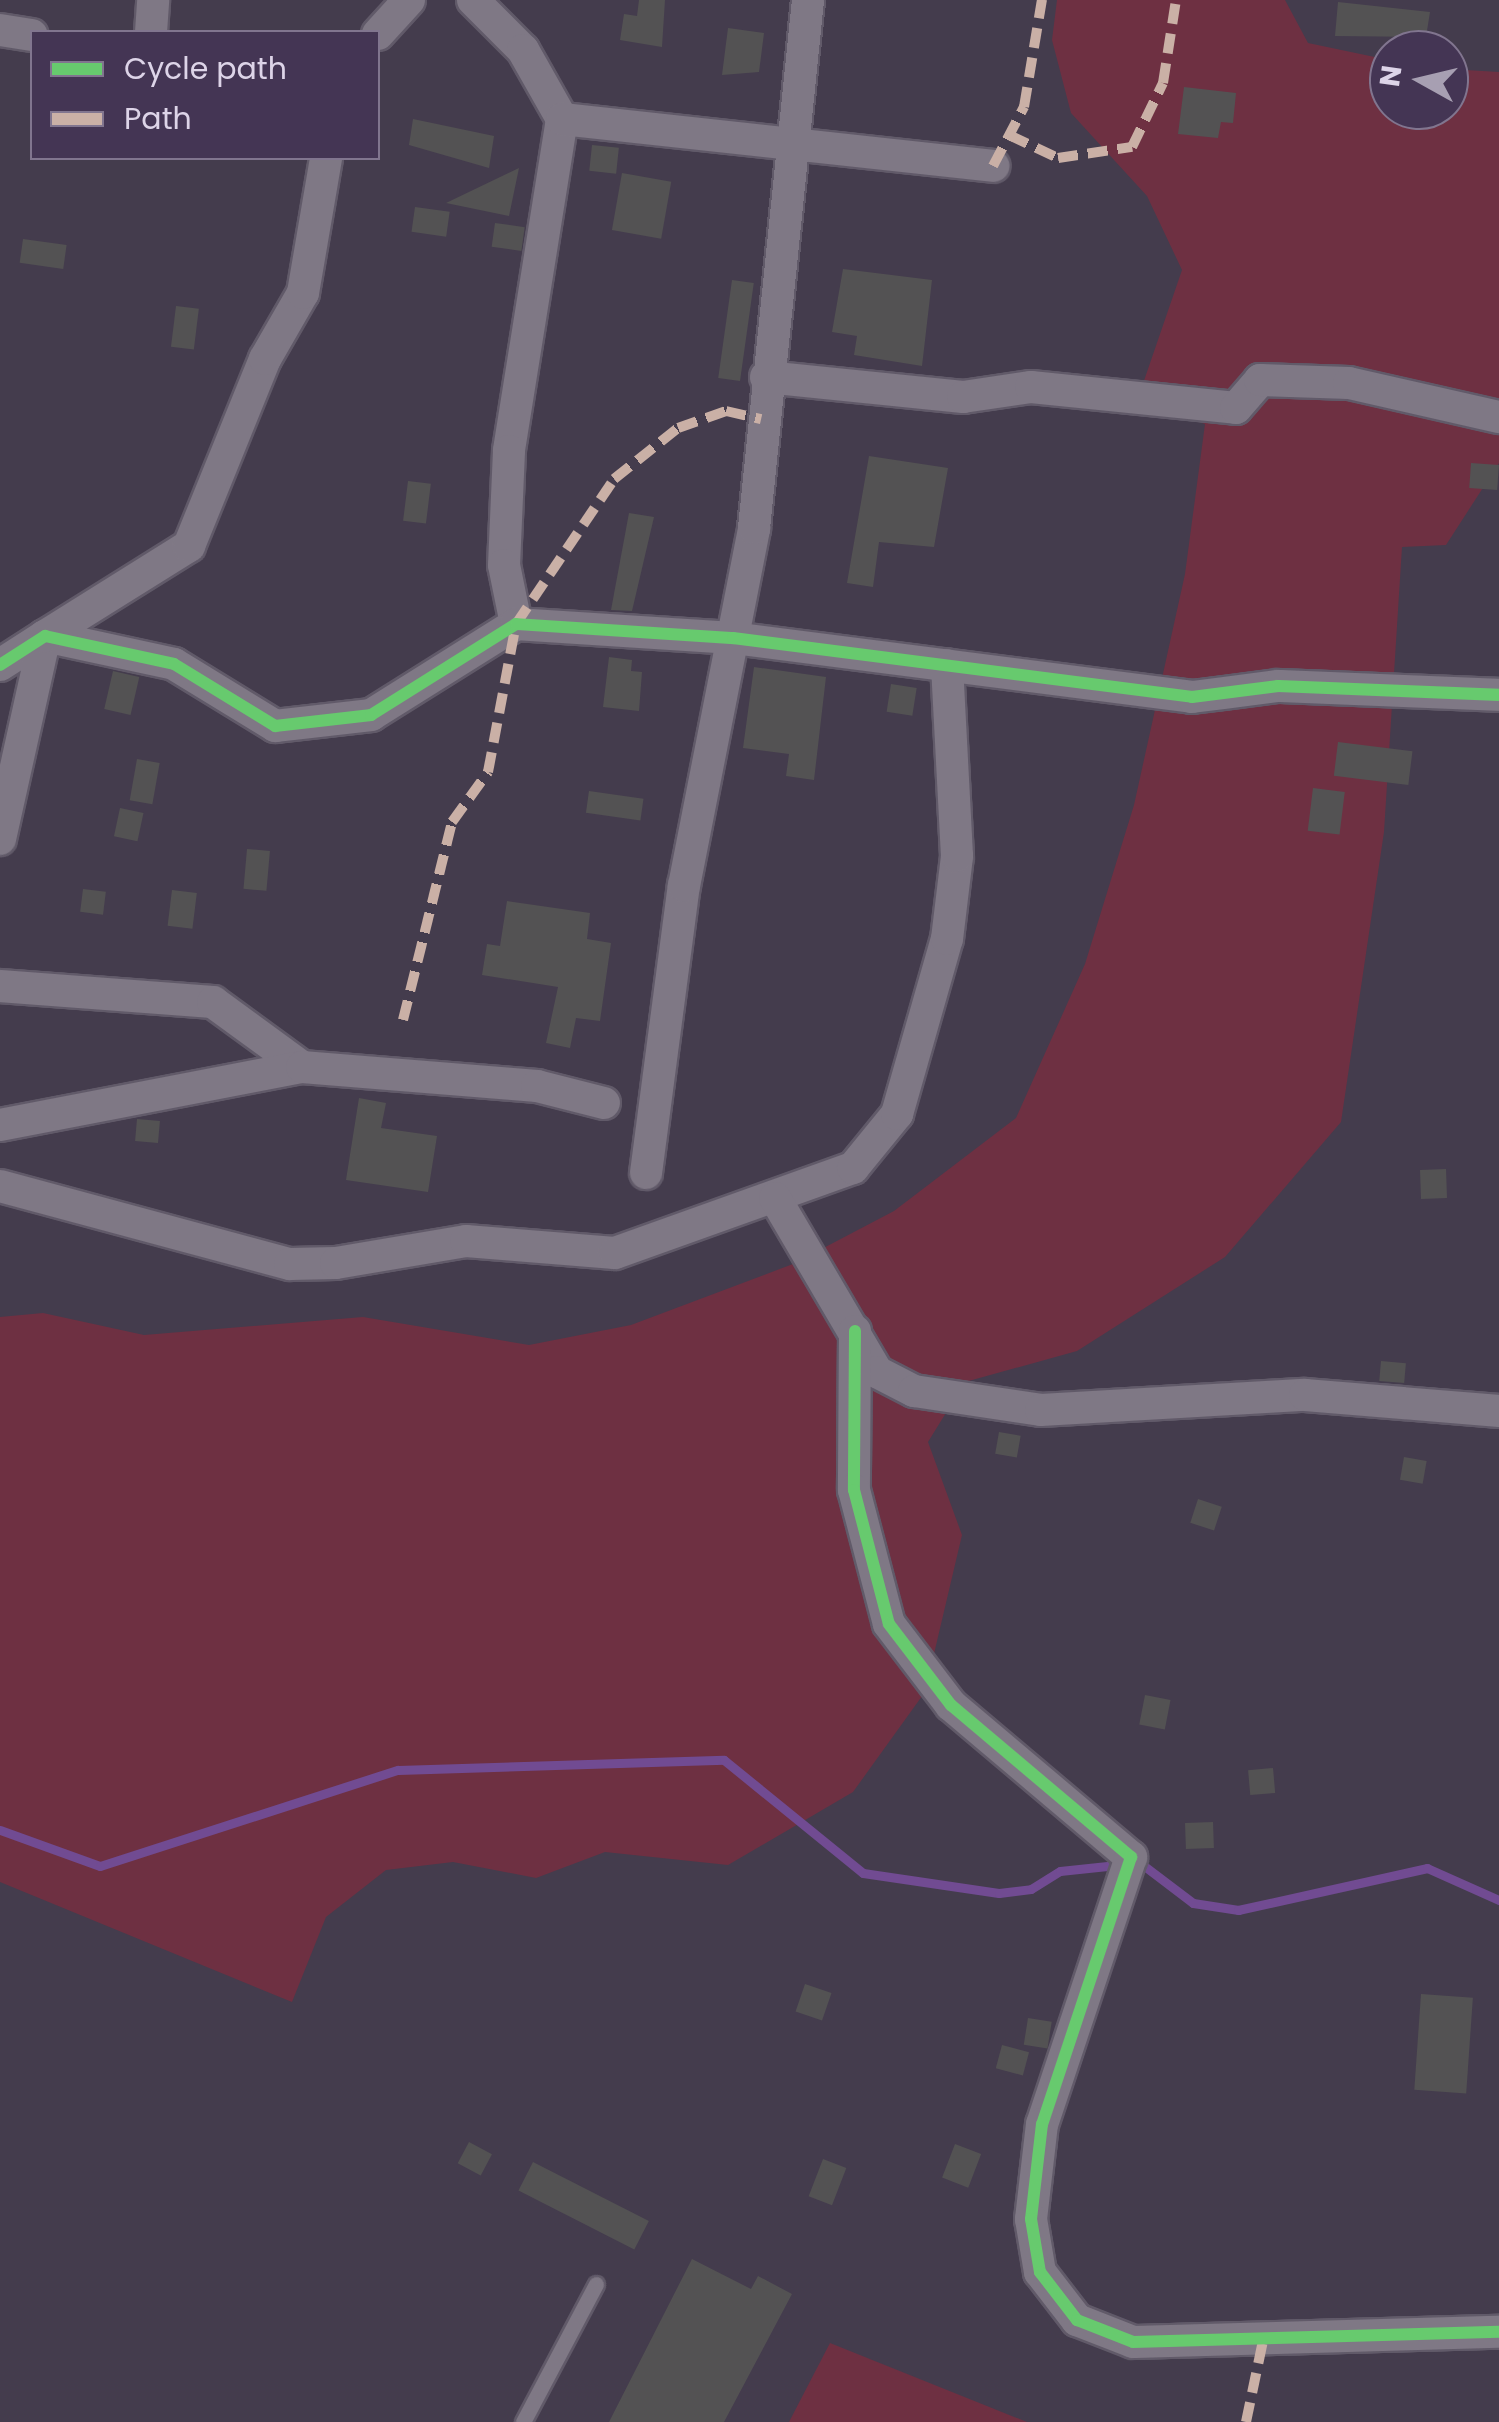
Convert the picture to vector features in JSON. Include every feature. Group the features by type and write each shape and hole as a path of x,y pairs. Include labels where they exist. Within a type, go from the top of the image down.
{"street":[{"path":"152,30 153,0"},
{"path":"380,32 409,0"},
{"path":"473,0 523,50 562,119 509,451 504,565 516,624"},
{"path":"646,1173 684,886 734,638 808,0"},
{"path":"0,30 30,34"},
{"path":"562,119 993,166"},
{"path":"0,664 189,546 265,359 303,292 326,160"},
{"path":"766,377 962,397 1031,387 1236,408 1260,380 1349,383 1499,418"},
{"path":"45,636 174,664 275,726 371,715 516,624 734,638 1192,697 1278,686 1499,695"},
{"path":"0,839 45,636"},
{"path":"0,1186 290,1264 466,1240 615,1253 853,1168 897,1114 924,1041 957,856 947,665"},
{"path":"0,986 213,1002 302,1067"},
{"path":"0,1125 302,1067 443,1074 604,1103"},
{"path":"774,1198 876,1372 914,1391 983,1403 1178,1408 1304,1395 1499,1410"},
{"path":"855,1331 854,1490 889,1624 951,1705 1131,1857 1042,2124 1031,2202 1040,2272 1077,2320 1134,2342 1499,2332"}],"lane":[{"path":"524,2422 596,2284"}],"shaded area":[{"path":"1057,0 1285,0 1308,43 1369,56 1369,130 1469,130 1469,70 1499,72 1499,463 1446,545 1402,547 1384,832 1341,1122 1225,1257 1077,1351 965,1382 928,1442 962,1535 925,1692 853,1792 728,1865 605,1852 536,1878 453,1862 386,1870 326,1917 292,2002 0,1882 0,1317 43,1313 144,1335 363,1317 529,1345 631,1325 793,1264 894,1211 1016,1118 1085,964 1134,805 1185,574 1205,424 1137,401 1182,270 1147,196 1071,113 1052,40"},
{"path":"830,2343 1027,2422 789,2422"}],"building":[{"path":"639,0 665,0 662,47 620,40 624,14 637,16"},
{"path":"1338,2 1430,12 1427,30 1369,30 1369,36 1335,36"},
{"path":"728,28 764,33 759,72 722,75"},
{"path":"1184,87 1236,93 1233,123 1221,122 1218,138 1178,134"},
{"path":"413,119 494,136 489,168 409,145"},
{"path":"592,145 619,148 616,174 589,171"},
{"path":"519,168 509,216 446,203"},
{"path":"622,173 671,182 661,239 612,230"},
{"path":"415,207 450,212 446,237 412,232"},
{"path":"495,223 525,227 521,251 492,247"},
{"path":"23,239 67,245 63,269 20,263"},
{"path":"843,269 932,280 922,366 854,355 857,336 832,332"},
{"path":"732,280 754,283 740,381 718,378"},
{"path":"176,306 199,309 194,349 171,347"},
{"path":"869,456 948,468 934,547 879,542 873,587 847,583"},
{"path":"1471,463 1499,465 1497,490 1469,488"},
{"path":"408,481 431,484 426,524 403,521"},
{"path":"629,513 654,517 632,611 611,610"},
{"path":"609,657 632,660 631,671 642,672 639,711 603,707"},
{"path":"754,667 826,677 814,780 786,776 789,754 743,748"},
{"path":"113,671 139,677 131,715 104,709"},
{"path":"891,684 917,688 912,716 887,712"},
{"path":"1338,742 1412,751 1408,785 1334,776"},
{"path":"137,759 160,763 152,804 130,800"},
{"path":"1313,788 1345,792 1340,835 1308,831"},
{"path":"589,791 643,799 640,820 586,813"},
{"path":"120,808 143,813 137,841 114,836"},
{"path":"247,849 270,851 266,891 244,889"},
{"path":"83,889 106,892 103,915 80,912"},
{"path":"172,890 197,893 192,929 168,926"},
{"path":"507,901 590,913 587,939 611,943 600,1021 576,1018 570,1048 546,1043 558,987 482,975 487,944 500,946"},
{"path":"359,1098 386,1103 381,1128 437,1136 428,1192 346,1180"},
{"path":"137,1119 160,1121 158,1143 135,1141"},
{"path":"1446,1169 1447,1198 1421,1199 1420,1170"},
{"path":"1381,1361 1406,1363 1404,1383 1379,1381"},
{"path":"999,1432 1021,1436 1017,1457 995,1454"},
{"path":"1404,1457 1427,1461 1423,1484 1400,1480"},
{"path":"1198,1499 1222,1507 1214,1531 1190,1523"},
{"path":"1145,1695 1171,1700 1165,1729 1139,1724"},
{"path":"1273,1768 1275,1793 1250,1795 1248,1770"},
{"path":"1213,1822 1214,1848 1186,1849 1185,1823"},
{"path":"805,1984 831,1993 822,2021 796,2011"},
{"path":"1421,1994 1473,1998 1466,2093 1414,2090"},
{"path":"1028,2018 1052,2022 1047,2048 1024,2045"},
{"path":"1002,2045 1029,2052 1023,2075 996,2068"},
{"path":"469,2142 492,2154 481,2175 458,2163"},
{"path":"955,2144 981,2154 968,2188 942,2178"},
{"path":"823,2159 846,2168 832,2205 809,2196"},
{"path":"533,2162 649,2221 634,2250 518,2191"},
{"path":"692,2259 751,2289 758,2276 792,2294 724,2422 609,2422"}],"waterway":[{"path":"0,1830 100,1866 398,1770 724,1760 863,1873 999,1893 1031,1889 1060,1871 1117,1865"},
{"path":"1139,1862 1193,1903 1238,1910 1427,1868 1499,1900"}],"marked path":[{"path":"993,166 1024,107 1042,0"},
{"path":"1009,135 1058,158 1132,147 1163,83 1176,0"},
{"path":"403,1020 452,822 488,772 516,624 614,479 678,428 726,411 761,419"},
{"path":"1246,2422 1264,2336"}],"cycle path":[{"path":"0,665 45,636 174,664 275,726 371,715 516,624 733,638 1192,697 1278,686 1499,695"},
{"path":"855,1331 854,1490 889,1624 951,1705 1131,1857 1042,2124 1031,2219 1040,2272 1077,2320 1133,2342 1499,2332"}]}
